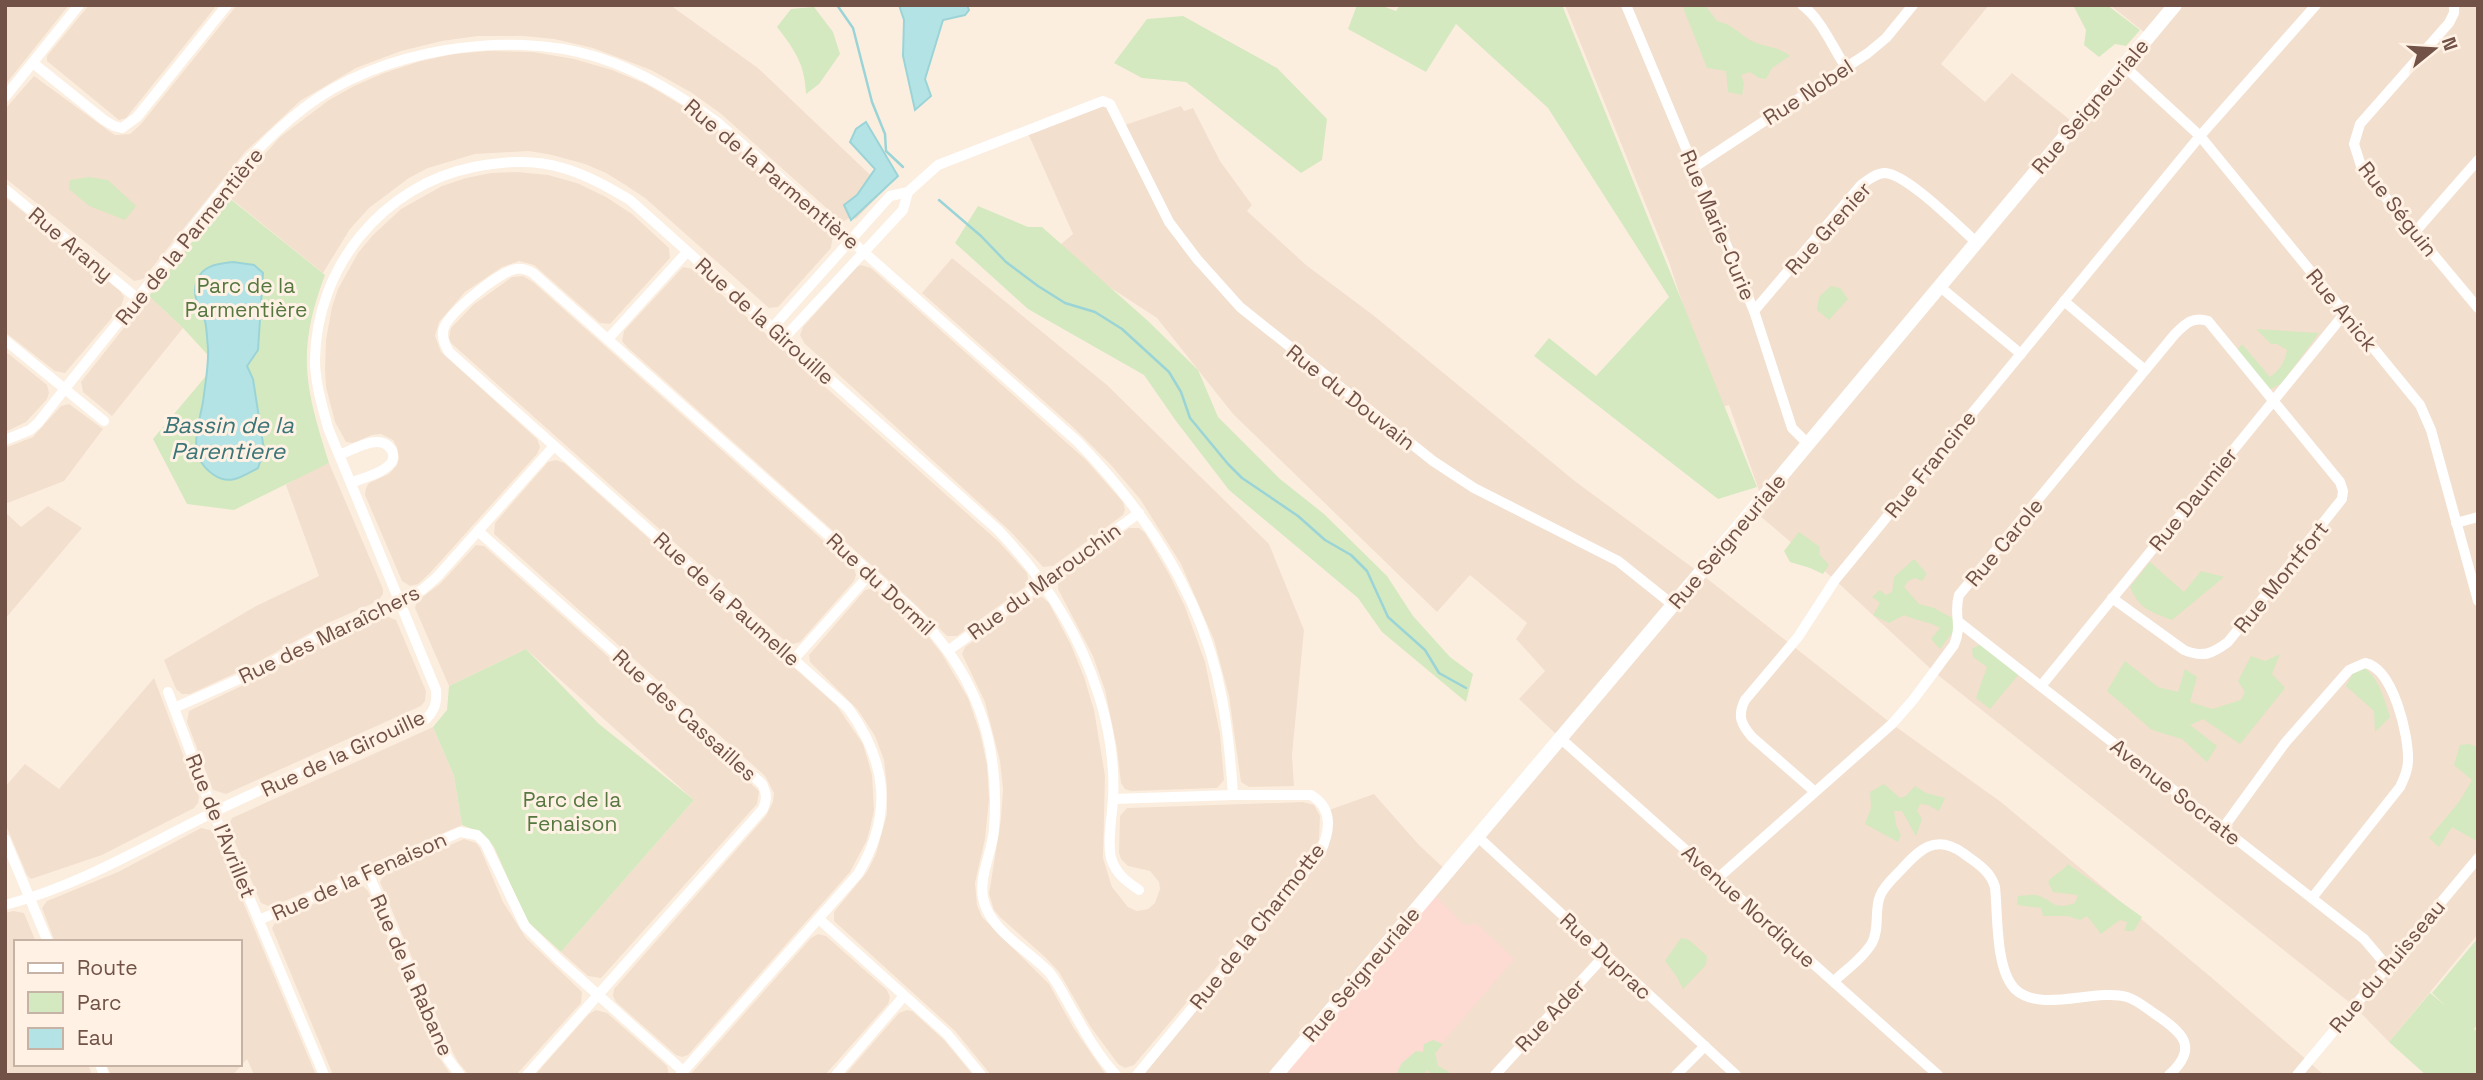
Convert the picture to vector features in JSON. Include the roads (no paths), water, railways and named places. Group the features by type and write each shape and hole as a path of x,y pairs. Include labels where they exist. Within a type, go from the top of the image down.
{"street":[{"path":"5,97 79,5"},
{"path":"33,63 104,120 122,128 137,117 227,5"},
{"name":"Rue Marie-Curie","path":"1626,5 1755,311 1792,428 1808,444"},
{"path":"1802,5 1810,11 1845,66"},
{"name":"Rue Nobel","path":"1693,168 1868,53 1886,38 1913,5"},
{"name":"Rue Seigneuriale","path":"1276,1075 1559,737 1673,606 2175,5"},
{"path":"2200,136 2316,5"},
{"name":"Rue Séguin","path":"2454,5 2454,13 2449,23 2360,124 2354,144 2362,169 2478,309"},
{"name":"Rue de la Parmentière","path":"5,440 30,430 38,423 238,171 276,131 306,106 348,81 405,59 453,48 506,44 556,48 596,56 639,73 681,96 717,122 1077,441 1112,477 1175,567 1207,640 1222,696 1233,795"},
{"name":"Rue Anick","path":"2124,66 2200,136 2420,405 2431,430 2478,601"},
{"name":"Rue du Douvain","path":"908,192 938,164 1103,101 1110,104 1169,222 1197,259 1240,307 1433,461 1474,488 1618,561 1673,606"},
{"name":"Rue Francine","path":"1814,792 1752,737 1740,719 1740,709 1745,700 1798,637 1835,580 2200,136"},
{"path":"2415,232 2478,160"},
{"name":"Rue de la Girouille","path":"5,905 94,872 213,812 426,719 434,711 436,690 328,428 318,392 315,360 318,332 324,302 348,251 367,225 396,201 453,171 494,163 529,162 598,181 630,200 998,530 1026,559 1043,582 1088,662 1099,696 1110,754 1113,799 1111,856 1121,878 1139,890"},
{"name":"Rue Grenier","path":"1755,311 1861,185 1872,177 1885,173 1909,183 1976,242"},
{"name":"Rue Arany","path":"5,189 138,299"},
{"path":"773,327 890,196 908,192 903,209 785,337"},
{"path":"608,339 687,252"},
{"name":"Rue de la Paumelle","path":"608,339 533,273 523,268 513,269 471,298 443,329 443,341 449,352 848,708 873,748 879,769 880,822 872,851 858,874 681,1073"},
{"path":"1938,286 2021,354"},
{"path":"2064,301 2146,370"},
{"name":"Rue Daumier","path":"2040,686 2345,313"},
{"name":"Rue Carole","path":"1718,878 1892,724 1913,700 1954,645 1960,623 1956,605 1959,595 2146,370 2192,319 2208,321 2273,401"},
{"name":"Rue du Dormil","path":"608,339 871,573 932,629 949,650 967,679 980,709 995,766 993,839 983,880 983,898 988,914 1051,975 1116,1075"},
{"path":"5,340 104,421"},
{"name":"Rue Montfort","path":"2112,598 2184,650 2197,656 2207,655 2228,642 2253,613 2337,507 2343,491 2340,482 2273,401"},
{"path":"339,455 373,442 383,442 390,447 393,454 391,463 384,468 351,483"},
{"name":"Rue des Maraîchers","path":"174,708 255,672 315,638 422,590 437,577 554,446"},
{"name":"Rue du Marouchin","path":"949,650 1139,513"},
{"path":"2456,523 2478,517"},
{"name":"Rue des Cassailles","path":"478,531 762,784 767,800 763,809 527,1075"},
{"path":"794,659 871,573"},
{"name":"Avenue Socrate","path":"1960,623 2364,939 2387,966"},
{"path":"2223,828 2285,743 2349,670 2365,663 2379,669 2392,688 2405,732 2408,761 2406,774 2400,787 2312,898"},
{"name":"Rue de l'Avrillet","path":"168,692 213,812 324,1075"},
{"name":"Avenue Nordique","path":"1559,737 1938,1075"},
{"name":"Rue de la Charmotte","path":"1113,799 1311,795 1319,800 1326,811 1329,824 1328,837 1320,853 1137,1075"},
{"name":"Rue de la Fenaison","path":"259,920 460,832 477,835 485,843 525,926 681,1073"},
{"name":"Rue Duprac","path":"1477,836 1736,1075"},
{"path":"5,839 47,940"},
{"path":"1834,981 1866,951 1873,940 1877,929 1879,898 1885,886 1916,853 1941,843 1952,845 1992,877 2002,964 2005,976 2015,989 2026,996 2040,999 2113,995 2127,997 2140,1004 2176,1028 2182,1038 2185,1054 2182,1063 2169,1075"},
{"name":"Rue du Ruisseau","path":"2297,1075 2478,858"},
{"name":"Rue de la Rabane","path":"368,873 448,1059 460,1075"},
{"path":"819,919 947,1034 981,1075"},
{"name":"Rue Ader","path":"1495,1075 1605,955"},
{"path":"836,1075 904,996"},
{"path":"1676,1075 1705,1046"}],"water":[{"path":"899,5 967,5 969,10 965,15 943,20 925,79 931,96 915,110 903,56 904,20"},
{"path":"866,122 898,176 851,220 844,205 857,195 875,169 850,142 856,129"},
{"name":"Bassin de la Parentiere","path":"233,262 254,265 263,273 258,350 247,366 253,379 264,450 258,468 236,479 226,480 205,468 197,451 197,432 208,355 206,324 197,301 195,286 203,271 212,266"}],"waterway":[{"path":"837,5 853,28 872,102 885,134 886,151 903,167"},
{"path":"939,200 981,236 1006,262 1038,286 1065,303 1095,312 1122,329 1169,372 1181,392 1190,418 1228,464 1242,478 1298,516 1325,540 1351,555 1367,571 1388,617 1425,650 1439,673 1466,688"}],"park label":[{"name":"Parc de la Parmentière","path":"246,297"},
{"name":"Parc de la Fenaison","path":"572,811"}]}
